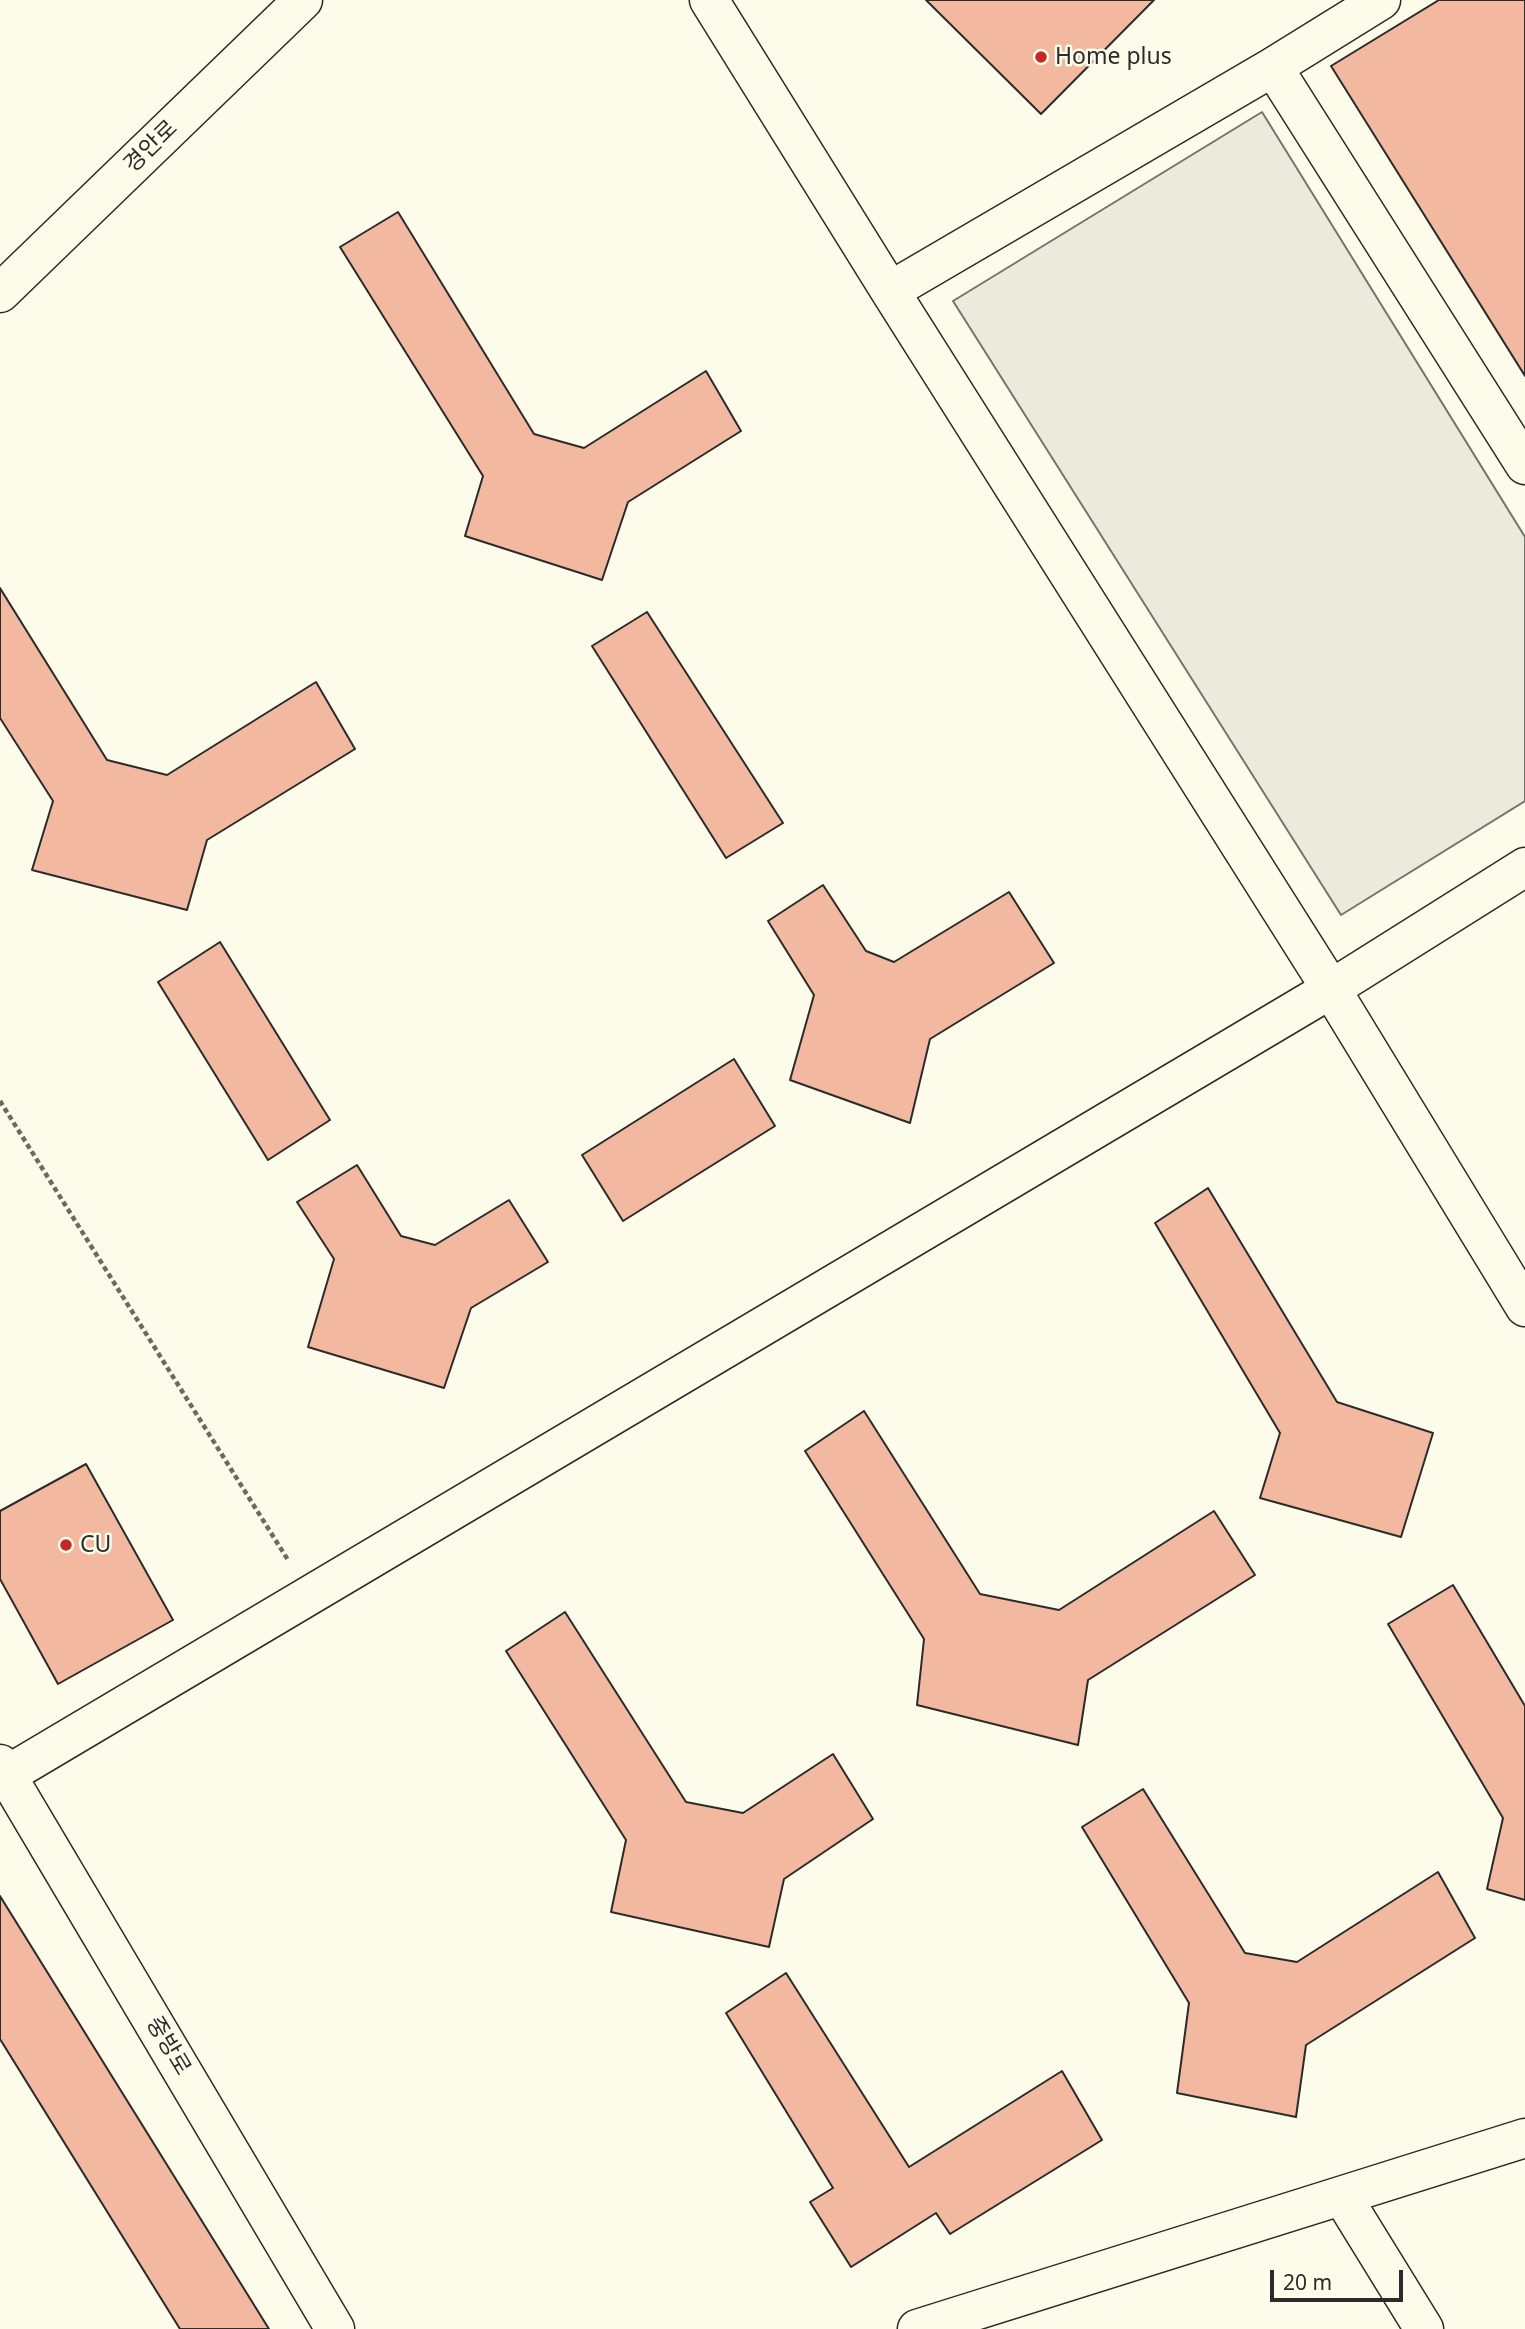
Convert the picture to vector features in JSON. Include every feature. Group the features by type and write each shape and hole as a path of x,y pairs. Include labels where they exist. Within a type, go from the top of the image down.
{"street":[{"name":"경안로","path":"0,293 303,0"},
{"path":"709,0 1331,989 1525,1307"},
{"path":"890,291 1273,67 1381,0"},
{"path":"1273,67 1525,465"},
{"path":"2,1773 1331,989 1525,867"},
{"name":"중방로","path":"2,1773 335,2329"},
{"path":"917,2329 1525,2138"},
{"path":"1342,2196 1424,2329"}],"path":[{"path":"0,1101 292,1566"}],"shaded area":[{"path":"1262,112 1525,537 1525,801 1341,915 953,301"}],"building":[{"name":"Home plus","path":"926,0 1154,0 1041,114"},
{"path":"1439,0 1525,0 1525,376 1331,66"},
{"path":"398,212 534,434 584,448 706,371 741,431 628,502 602,580 465,536 483,476 340,247"},
{"path":"0,588 107,760 167,775 316,682 355,749 207,840 187,910 32,870 53,801 0,718"},
{"path":"647,612 783,823 726,858 592,646"},
{"path":"823,885 866,951 894,962 1009,892 1054,963 930,1039 910,1123 790,1080 814,995 768,921"},
{"path":"220,942 330,1120 268,1160 158,982"},
{"path":"734,1059 775,1126 623,1221 582,1155"},
{"path":"357,1165 401,1236 435,1245 509,1200 548,1262 471,1308 444,1388 308,1347 334,1259 297,1202"},
{"path":"1208,1188 1337,1402 1433,1433 1401,1537 1260,1498 1280,1433 1155,1223"},
{"path":"864,1411 980,1594 1059,1610 1214,1511 1255,1575 1088,1680 1078,1745 917,1705 924,1639 805,1451"},
{"name":"CU","path":"86,1464 173,1620 58,1684 0,1579 0,1511"},
{"path":"1453,1585 1525,1706 1525,1900 1487,1889 1503,1818 1388,1624"},
{"path":"565,1612 686,1802 743,1813 833,1754 873,1819 784,1879 769,1947 611,1912 626,1840 506,1651"},
{"path":"1143,1789 1245,1953 1297,1962 1438,1872 1475,1938 1306,2045 1296,2117 1177,2093 1189,2003 1082,1827"},
{"path":"0,1896 269,2329 180,2329 0,2039"},
{"path":"786,1973 909,2167 1062,2071 1102,2140 950,2234 936,2213 851,2267 810,2202 833,2188 726,2013"}],"place":[{"name":"Home plus","path":"1041,57"},
{"name":"CU","path":"66,1545"}]}
